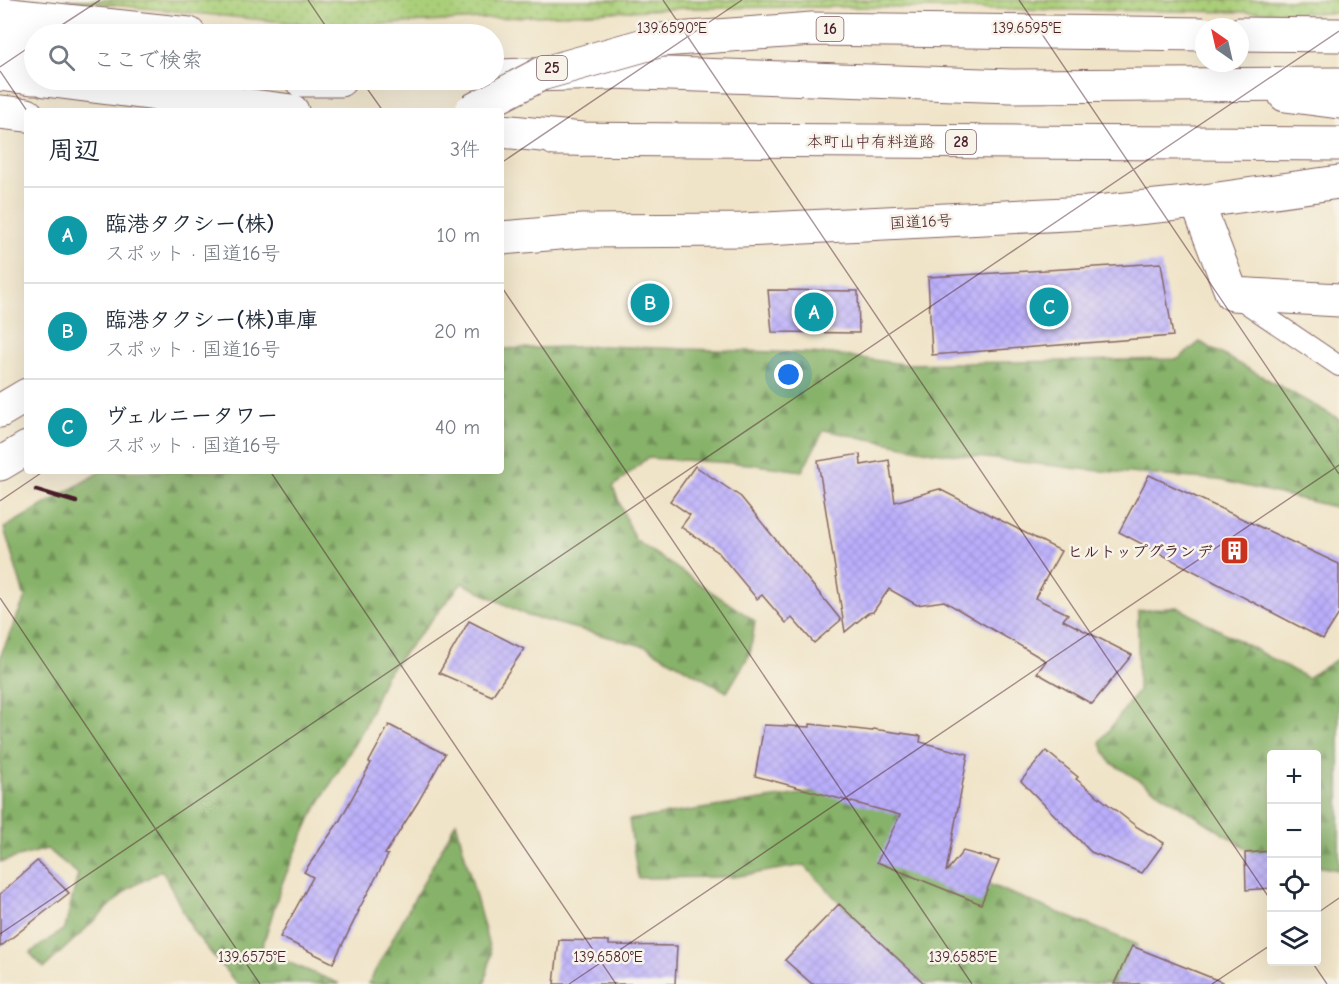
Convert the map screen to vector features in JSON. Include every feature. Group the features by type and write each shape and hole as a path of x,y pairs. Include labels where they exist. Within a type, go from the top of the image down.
{"main road":[{"path":"0,14 94,24"},
{"name":"16","path":"477,108 541,74 662,40 812,29 1195,34"},
{"path":"1249,34 1339,35"},
{"path":"0,46 24,49"},
{"name":"25","path":"504,64 610,73"},
{"path":"504,76 610,73 1011,86 1339,84"},
{"path":"0,74 24,77"},
{"path":"1215,86 1339,102"},
{"path":"125,90 268,108"},
{"path":"0,112 24,115"},
{"path":"504,131 582,139"},
{"path":"504,138 582,139"},
{"name":"本町山中有料道路","path":"582,139 1339,144"},
{"name":"国道16号","path":"504,238 582,231 743,230 1087,213 1197,202 1339,182"},
{"path":"1197,202 1232,294 1339,300"},
{"path":"0,411 24,397"},
{"path":"0,464 24,450"}],"lane":[{"path":"1232,294 1339,366"}],"green space":[{"path":"64,0 1339,0 1339,13 836,7 686,8 390,24 304,24"},
{"path":"1200,342 1339,419 1339,508 1219,480 1089,470 933,452 824,430 802,471 750,464 647,458 613,487 635,540 755,621 750,654 727,692 647,647 528,616 462,583 385,676 364,728 311,817 281,886 261,951 340,984 237,984 193,931 162,870 128,889 44,968 30,953 65,928 78,874 47,849 0,862 0,657 25,598 4,528 97,474 504,474 504,349 602,346 830,354 903,364 1178,359"},
{"path":"1177,607 1307,678 1339,658 1339,870 1321,867 1321,750 1267,750 1267,856 1254,853 1110,762 1100,742 1138,691 1138,611"},
{"path":"867,784 953,870 1136,944 1145,984 926,984 877,942 804,865 733,877 638,878 629,820"},
{"path":"456,822 491,954 485,984 368,984"}],"building":[{"path":"1161,263 1173,336 932,355 928,277"},
{"path":"768,290 858,291 859,333 772,332"},
{"path":"860,454 861,465 889,460 895,502 939,489 1061,551 1035,598 1068,614 1063,620 1132,655 1092,704 1037,673 1046,661 944,601 917,605 889,589 873,612 868,613 845,632 818,461"},
{"path":"695,466 741,497 841,620 814,643 792,618 786,623 762,595 757,599 718,552 681,527 690,515 670,501"},
{"name":"ヒルトップグランデ","path":"1149,475 1339,564 1339,614 1323,639 1119,532"},
{"path":"469,621 524,649 492,696 439,673"},
{"path":"810,724 872,731 873,729 921,736 920,742 968,754 946,872 963,851 999,861 981,904 877,862 900,815 755,776 764,725 810,727"},
{"path":"389,725 445,754 385,854 388,855 333,963 280,937 313,877 304,872 340,820"},
{"path":"1046,751 1078,777 1076,779 1137,827 1164,843 1142,873 1091,852 1021,781"},
{"path":"1267,851 1267,888 1246,890 1245,853"},
{"path":"37,861 69,893 0,947 0,894"},
{"path":"839,904 925,984 812,984 785,960"},
{"path":"559,940 609,941 609,945 677,946 675,984 554,984"},
{"path":"1132,946 1222,982 1221,984 1114,984"}],"railway":[{"path":"36,490 76,502"}],"place":[{"name":"臨港タクシー(株)車庫","path":"650,303"},
{"name":"ヴェルニータワー","path":"1049,307"},
{"name":"臨港タクシー(株)","path":"814,312"},
{"name":"ヒルトップグランデ","path":"1234,551"}]}
